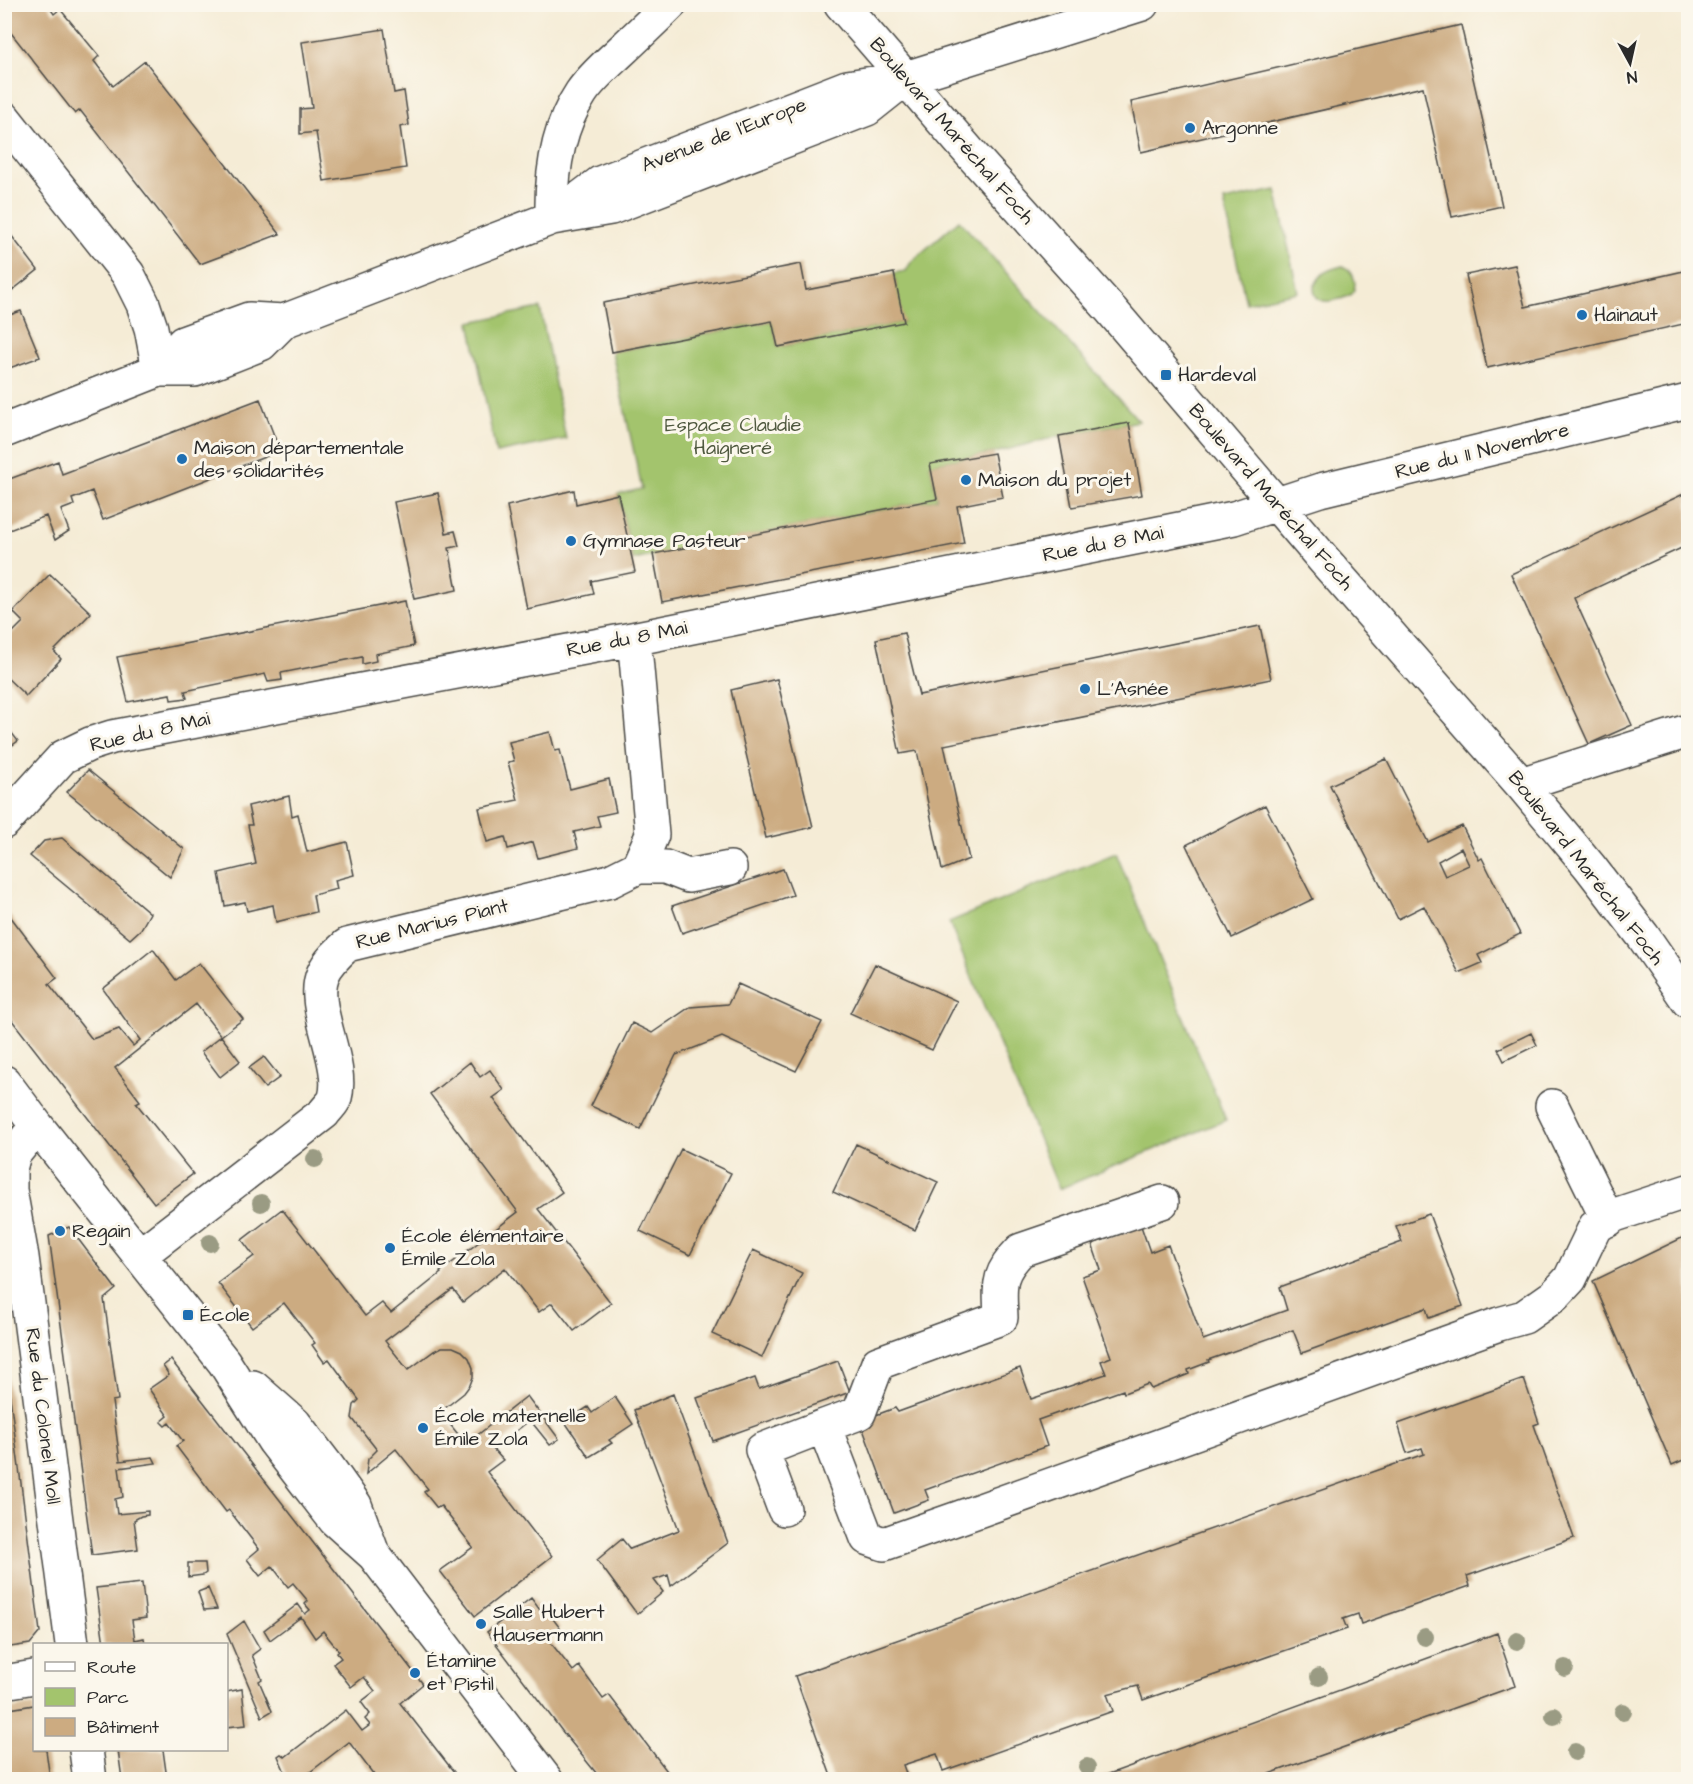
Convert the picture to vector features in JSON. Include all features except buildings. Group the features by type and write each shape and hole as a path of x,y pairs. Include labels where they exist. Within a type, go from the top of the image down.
{"street":[{"path":"552,218 552,192 559,148 566,121 574,104 603,68 670,4"},
{"name":"Boulevard Maréchal Foch","path":"841,4 993,179 1111,310 1277,505 1521,784 1590,867 1689,1000"},
{"name":"Avenue de l'Europe","path":"159,370 183,343 249,319 284,321 552,218 600,183 847,87 906,78 1142,4"},
{"path":"4,118 128,274 143,304 151,328 159,370 4,431"},
{"name":"Rue du 11 Novembre","path":"1277,505 1320,490 1689,401"},
{"name":"Rue du 8 Mai","path":"4,822 63,757 90,744 112,737 632,639 1234,518 1277,505"},
{"path":"632,639 636,658 652,835 638,867"},
{"path":"1521,784 1689,731"},
{"name":"Rue Marius Piant","path":"140,1255 324,1113 334,1100 337,1080 320,992 323,975 334,957 346,945 610,881 638,867 665,867 688,876 730,868"},
{"path":"4,1082 224,1362 295,1424 355,1505 374,1555 546,1779"},
{"path":"1552,1106 1608,1220"},
{"name":"Rue du Colonel Moll","path":"37,1126 14,1154 10,1168 10,1190 22,1257 72,1643"},
{"path":"824,1426 867,1538 884,1544 1524,1317 1554,1296 1570,1279 1595,1227 1615,1215 1689,1191"},
{"path":"784,1509 762,1450 859,1413 878,1363 1001,1318 999,1282 1008,1263 1021,1250 1162,1202"},
{"path":"4,1682 33,1677"},
{"path":"86,1751 90,1779"}],"green space":[{"path":"1276,190 1298,292 1246,303 1224,201"},
{"name":"Espace Claudie Haigneré","path":"959,220 1139,421 1059,436 994,453 930,464 937,499 633,560 618,494 642,489 612,352 772,321 778,347 903,322 894,273 906,271 911,262"},
{"path":"1342,266 1354,278 1355,286 1352,294 1334,300 1320,300 1314,291 1319,278 1325,272"},
{"path":"540,308 566,439 496,453 470,322"},
{"path":"1116,853 1226,1120 1059,1189 949,922"}],"place":[{"name":"Argonne","path":"1190,128"},
{"name":"Hainaut","path":"1582,315"},
{"name":"Hardeval","path":"1166,375"},
{"name":"Maison départementale des solidarités","path":"182,459"},
{"name":"Maison du projet","path":"966,480"},
{"name":"Gymnase Pasteur","path":"571,541"},
{"name":"L'Asnée","path":"1085,689"},
{"name":"Regain","path":"60,1231"},
{"name":"École élémentaire Émile Zola","path":"390,1248"},
{"name":"École","path":"188,1315"},
{"name":"École maternelle Émile Zola","path":"423,1428"},
{"name":"Salle Hubert Hausermann","path":"481,1624"},
{"name":"Étamine et Pistil","path":"415,1673"}]}
